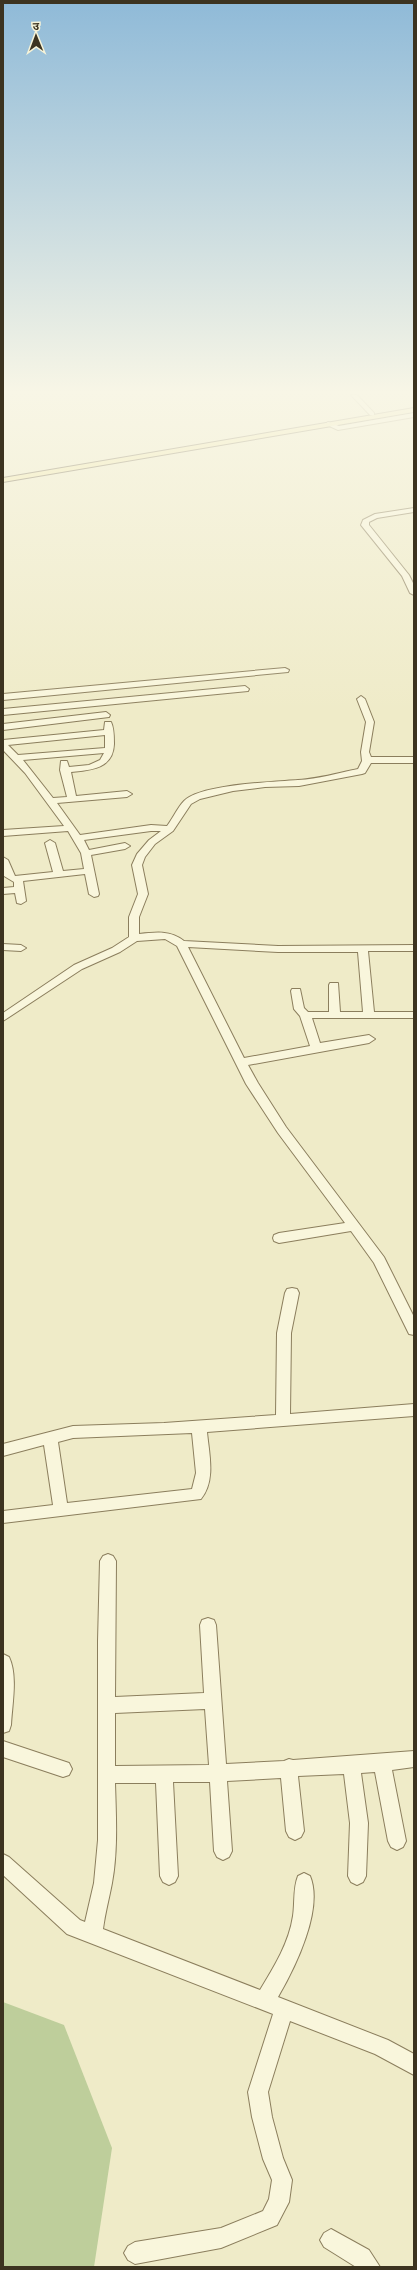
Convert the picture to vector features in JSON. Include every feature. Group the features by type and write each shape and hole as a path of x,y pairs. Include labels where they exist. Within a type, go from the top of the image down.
{"street":[{"path":"414,510 375,516 365,521 365,525 405,575 414,593"},
{"path":"3,696 285,670"},
{"path":"3,712 245,688"},
{"path":"361,699 370,722 365,752 365,764"},
{"path":"66,770 102,766 109,754 109,732 104,702"},
{"path":"3,727 106,716"},
{"path":"3,744 109,732"},
{"path":"43,739 46,755"},
{"path":"3,744 28,771 78,838 86,853 94,894"},
{"path":"16,758 109,750"},
{"path":"61,754 72,798"},
{"path":"134,938 134,917 143,894 137,865 140,856 188,802 197,797 233,788 265,784 299,783 351,774 373,759 414,760"},
{"path":"49,801 128,794"},
{"path":"3,833 70,828"},
{"path":"78,838 164,828"},
{"path":"50,843 60,874"},
{"path":"86,853 125,846"},
{"path":"3,860 10,878 90,872"},
{"path":"18,878 21,901"},
{"path":"3,891 20,889"},
{"path":"3,1018 78,967 116,950 134,938 165,935 177,939 181,944 252,1084 282,1130 379,1260 414,1330"},
{"path":"181,944 249,948 414,948"},
{"path":"3,947 21,948"},
{"path":"363,949 369,1015"},
{"path":"334,985 335,1014"},
{"path":"296,992 299,1008 305,1015 316,1047"},
{"path":"305,1015 414,1015"},
{"path":"241,1062 309,1051 316,1047 369,1039"},
{"path":"279,1238 355,1226"},
{"path":"283,1419 284,1334 292,1293"},
{"path":"3,1450 73,1432 199,1426 414,1410"},
{"path":"3,1517 196,1495 200,1491 203,1481 199,1426"},
{"path":"50,1438 61,1511"},
{"path":"93,1934 96,1909 103,1883 107,1840 106,1705 108,1561"},
{"path":"208,1625 223,1851"},
{"path":"3,1662 5,1686 3,1725"},
{"path":"106,1705 213,1701"},
{"path":"3,1749 63,1769"},
{"path":"107,1775 218,1773 289,1767 382,1763 414,1759"},
{"path":"382,1763 397,1841"},
{"path":"352,1765 359,1823 357,1876"},
{"path":"289,1767 295,1831"},
{"path":"164,1774 169,1876"},
{"path":"3,1863 74,1927 381,2047 414,2065"},
{"path":"264,2002 290,1959 298,1938 304,1907 304,1882"},
{"path":"135,2253 221,2238 270,2218 279,2202 282,2180 273,2159 262,2117 258,2092 264,2068 284,2010"},
{"path":"331,2240 362,2257 369,2267"}],"green space":[{"path":"3,2002 64,2025 112,2148 94,2267 3,2267"}]}
